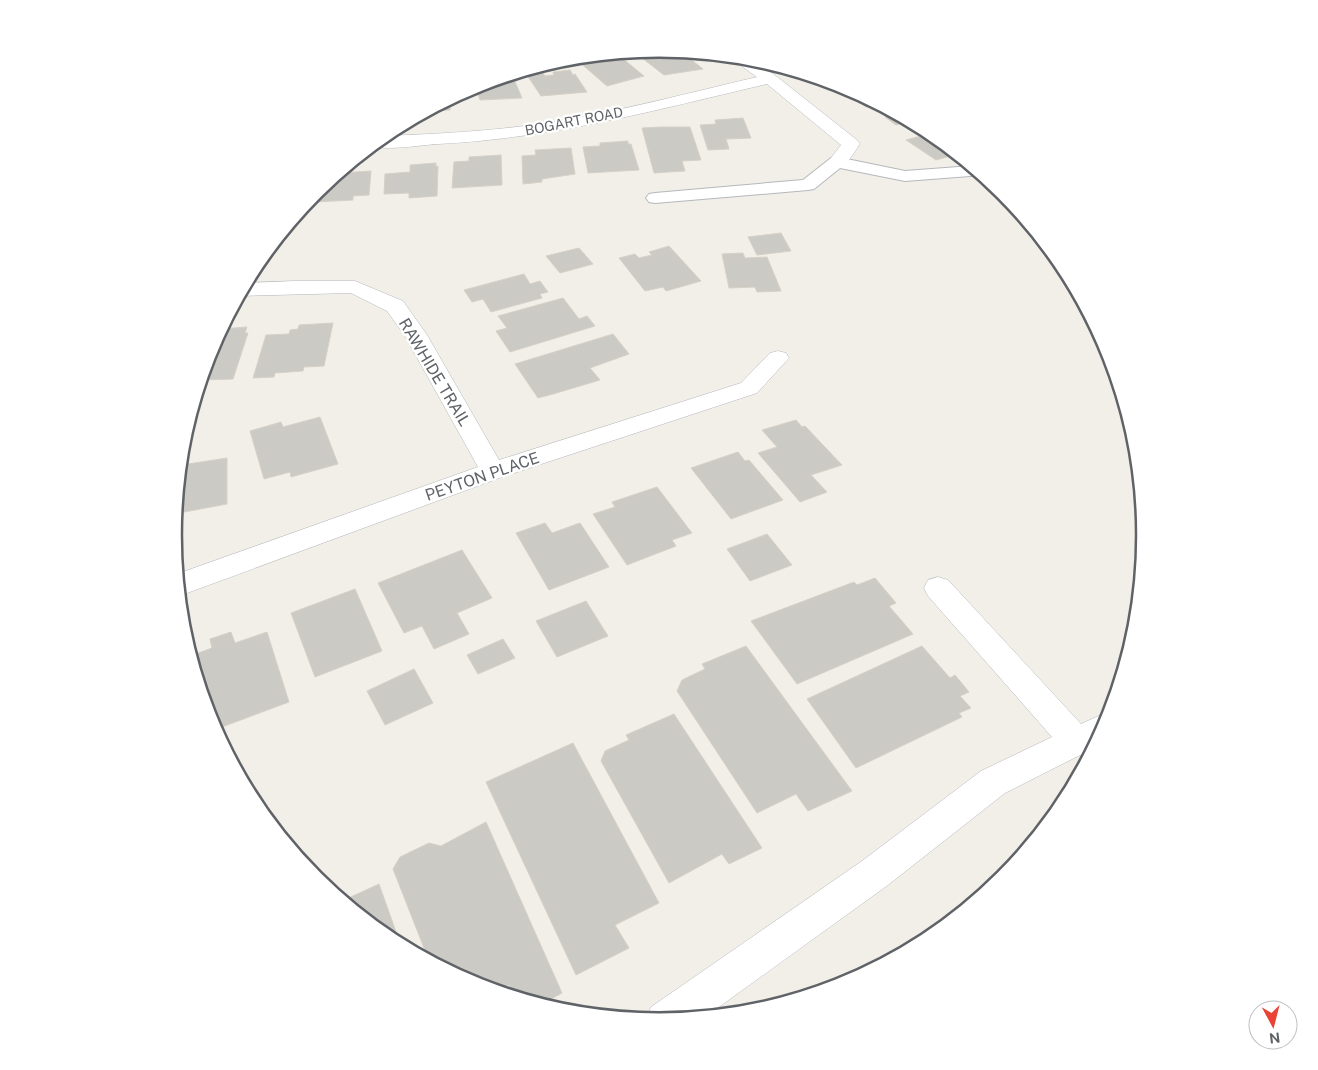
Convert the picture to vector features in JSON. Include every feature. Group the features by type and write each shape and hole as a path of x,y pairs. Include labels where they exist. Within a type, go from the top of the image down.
{"street":[{"path":"753,67 851,144 837,162"},
{"name":"BOGART ROAD","path":"389,141 449,139 524,132 588,120 770,79"},
{"name":"RAWHIDE TRAIL","path":"249,290 295,287 355,288 395,306 416,335 493,471"},
{"name":"PEYTON PLACE","path":"185,583 493,471 749,388 778,358"},
{"path":"687,1011 875,873 993,782 1091,734 938,588"}],"lane":[{"path":"655,198 808,185 837,162 905,176 969,172"}],"building":[{"path":"624,59 644,76 607,86 582,64"},
{"path":"643,59 690,59 703,69 664,75"},
{"path":"570,70 573,75 575,74 587,92 541,96 528,76 543,73 545,76 554,75 553,72"},
{"path":"514,80 522,98 480,100 478,93"},
{"path":"450,106 450,110 441,110"},
{"path":"888,116 902,124 896,125 885,117"},
{"path":"743,118 751,138 726,139 729,149 708,150 700,125 716,124 715,120"},
{"path":"690,127 701,160 682,161 685,171 654,173 642,128"},
{"path":"921,136 950,156 936,160 906,140"},
{"path":"628,141 628,144 631,144 639,170 588,173 583,147 600,146 600,143"},
{"path":"571,148 575,174 542,179 542,182 523,184 522,156 536,155 535,150"},
{"path":"501,155 502,185 452,188 454,162 469,161 469,157"},
{"path":"436,163 436,167 438,166 437,196 409,198 409,193 384,194 385,174 410,172 410,165"},
{"path":"371,171 369,195 353,196 353,200 317,202 321,197 348,172"},
{"path":"781,233 791,251 757,255 748,237"},
{"path":"669,246 701,281 666,291 663,287 645,291 619,258 635,254 639,258 652,255 649,252"},
{"path":"579,248 593,264 560,273 546,256"},
{"path":"743,253 745,258 767,257 781,291 757,292 755,287 729,288 722,254"},
{"path":"524,274 530,284 540,281 548,292 540,294 542,298 491,312 483,299 472,302 464,290"},
{"path":"563,298 579,319 587,316 595,326 510,352 496,331 507,328 498,316"},
{"path":"333,323 324,366 304,367 303,371 275,373 274,377 253,378 266,335 289,334 290,330 298,329 299,325"},
{"path":"247,327 245,333 248,333 233,379 208,380 218,352 229,328"},
{"path":"613,334 629,354 590,368 600,380 538,398 515,364"},
{"path":"320,417 338,464 291,477 290,472 264,479 250,431 281,422 283,427"},
{"path":"796,420 802,427 805,426 842,465 811,475 827,492 800,502 758,453 777,447 762,430"},
{"path":"738,452 745,461 749,460 783,500 731,519 691,468"},
{"path":"227,458 227,504 183,512 188,459 188,464"},
{"path":"657,487 692,533 672,540 676,546 627,565 593,514 615,507 612,502"},
{"path":"545,523 552,533 580,523 609,567 549,590 516,533"},
{"path":"767,534 792,565 750,581 727,549"},
{"path":"462,550 492,598 457,613 469,634 434,649 422,626 404,633 378,583"},
{"path":"875,578 896,603 889,606 913,634 797,684 751,621 854,582 857,585"},
{"path":"355,589 382,651 315,677 291,613"},
{"path":"586,601 608,636 557,657 536,621"},
{"path":"231,632 235,643 267,632 289,702 222,727 207,688 197,654 212,648 210,639"},
{"path":"503,639 515,658 478,674 467,655"},
{"path":"746,646 852,791 808,811 796,794 757,813 677,691 682,680 705,669 702,664"},
{"path":"922,646 950,678 955,675 969,692 960,696 971,708 959,713 962,717 856,768 807,699"},
{"path":"414,669 433,703 385,725 367,691"},
{"path":"674,714 762,848 729,864 722,854 669,883 601,761 605,751 629,740 626,735"},
{"path":"573,743 659,903 615,925 629,948 576,975 486,782"},
{"path":"486,822 562,993 550,999 535,996 511,988 509,985 505,987 476,976 426,952 393,869 400,857 429,843 441,846"},
{"path":"379,884 397,934 368,914 349,898"}]}
